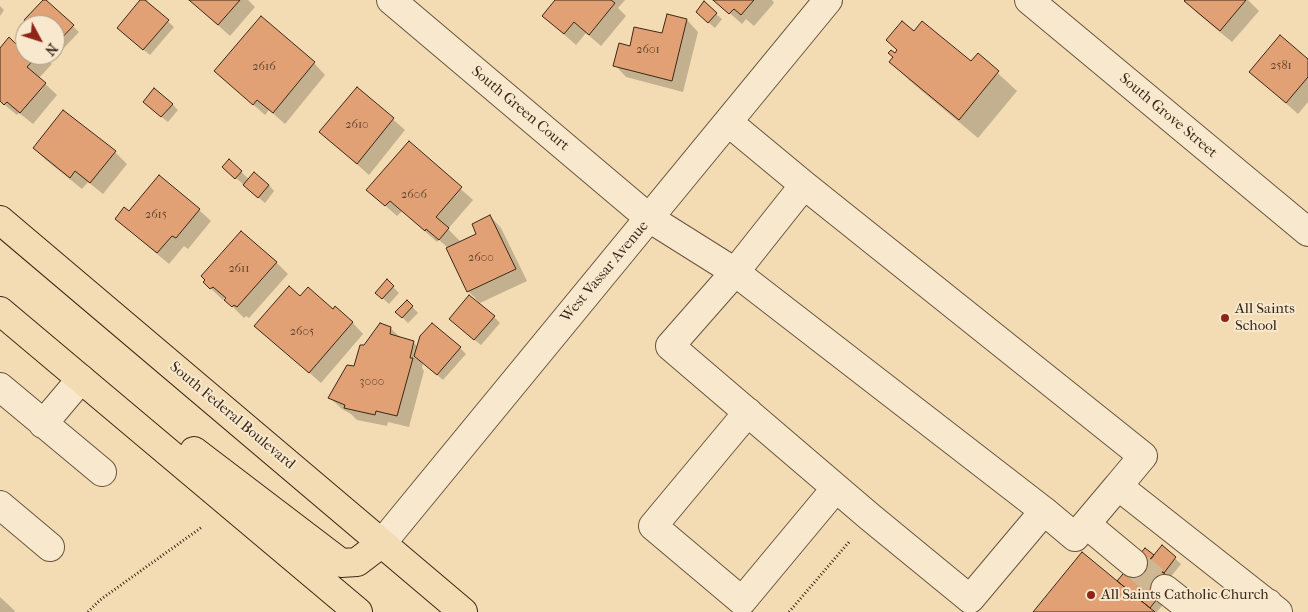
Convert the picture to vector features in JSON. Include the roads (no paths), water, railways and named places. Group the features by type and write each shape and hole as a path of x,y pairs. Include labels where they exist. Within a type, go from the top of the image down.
{"main road":[{"name":"South Federal Boulevard","path":"0,220 463,612"},
{"path":"2,316 85,382 358,612"},
{"path":"85,382 170,433 340,563 357,562 382,543"}],"street":[{"name":"South Green Court","path":"391,0 650,218 735,272 1075,537 1086,524"},
{"name":"West Vassar Avenue","path":"382,543 828,0"},
{"name":"South Grove Street","path":"1029,0 1308,232"},
{"path":"728,122 1142,456 1086,524 1132,562"},
{"path":"804,185 735,272 670,346 870,517 970,599 1044,511"},
{"path":"43,424 85,382"},
{"path":"0,387 102,472"},
{"path":"748,412 653,526 742,601 836,488"},
{"path":"1118,486 1273,607"},
{"path":"0,505 50,547"},
{"path":"1165,589 1188,607 1216,612 1273,607"}],"tunnel":[{"path":"1133,563 1165,589"}],"place":[{"name":"All Saints School","path":"1225,318"},
{"name":"All Saints Catholic Church","path":"1091,595"}]}
